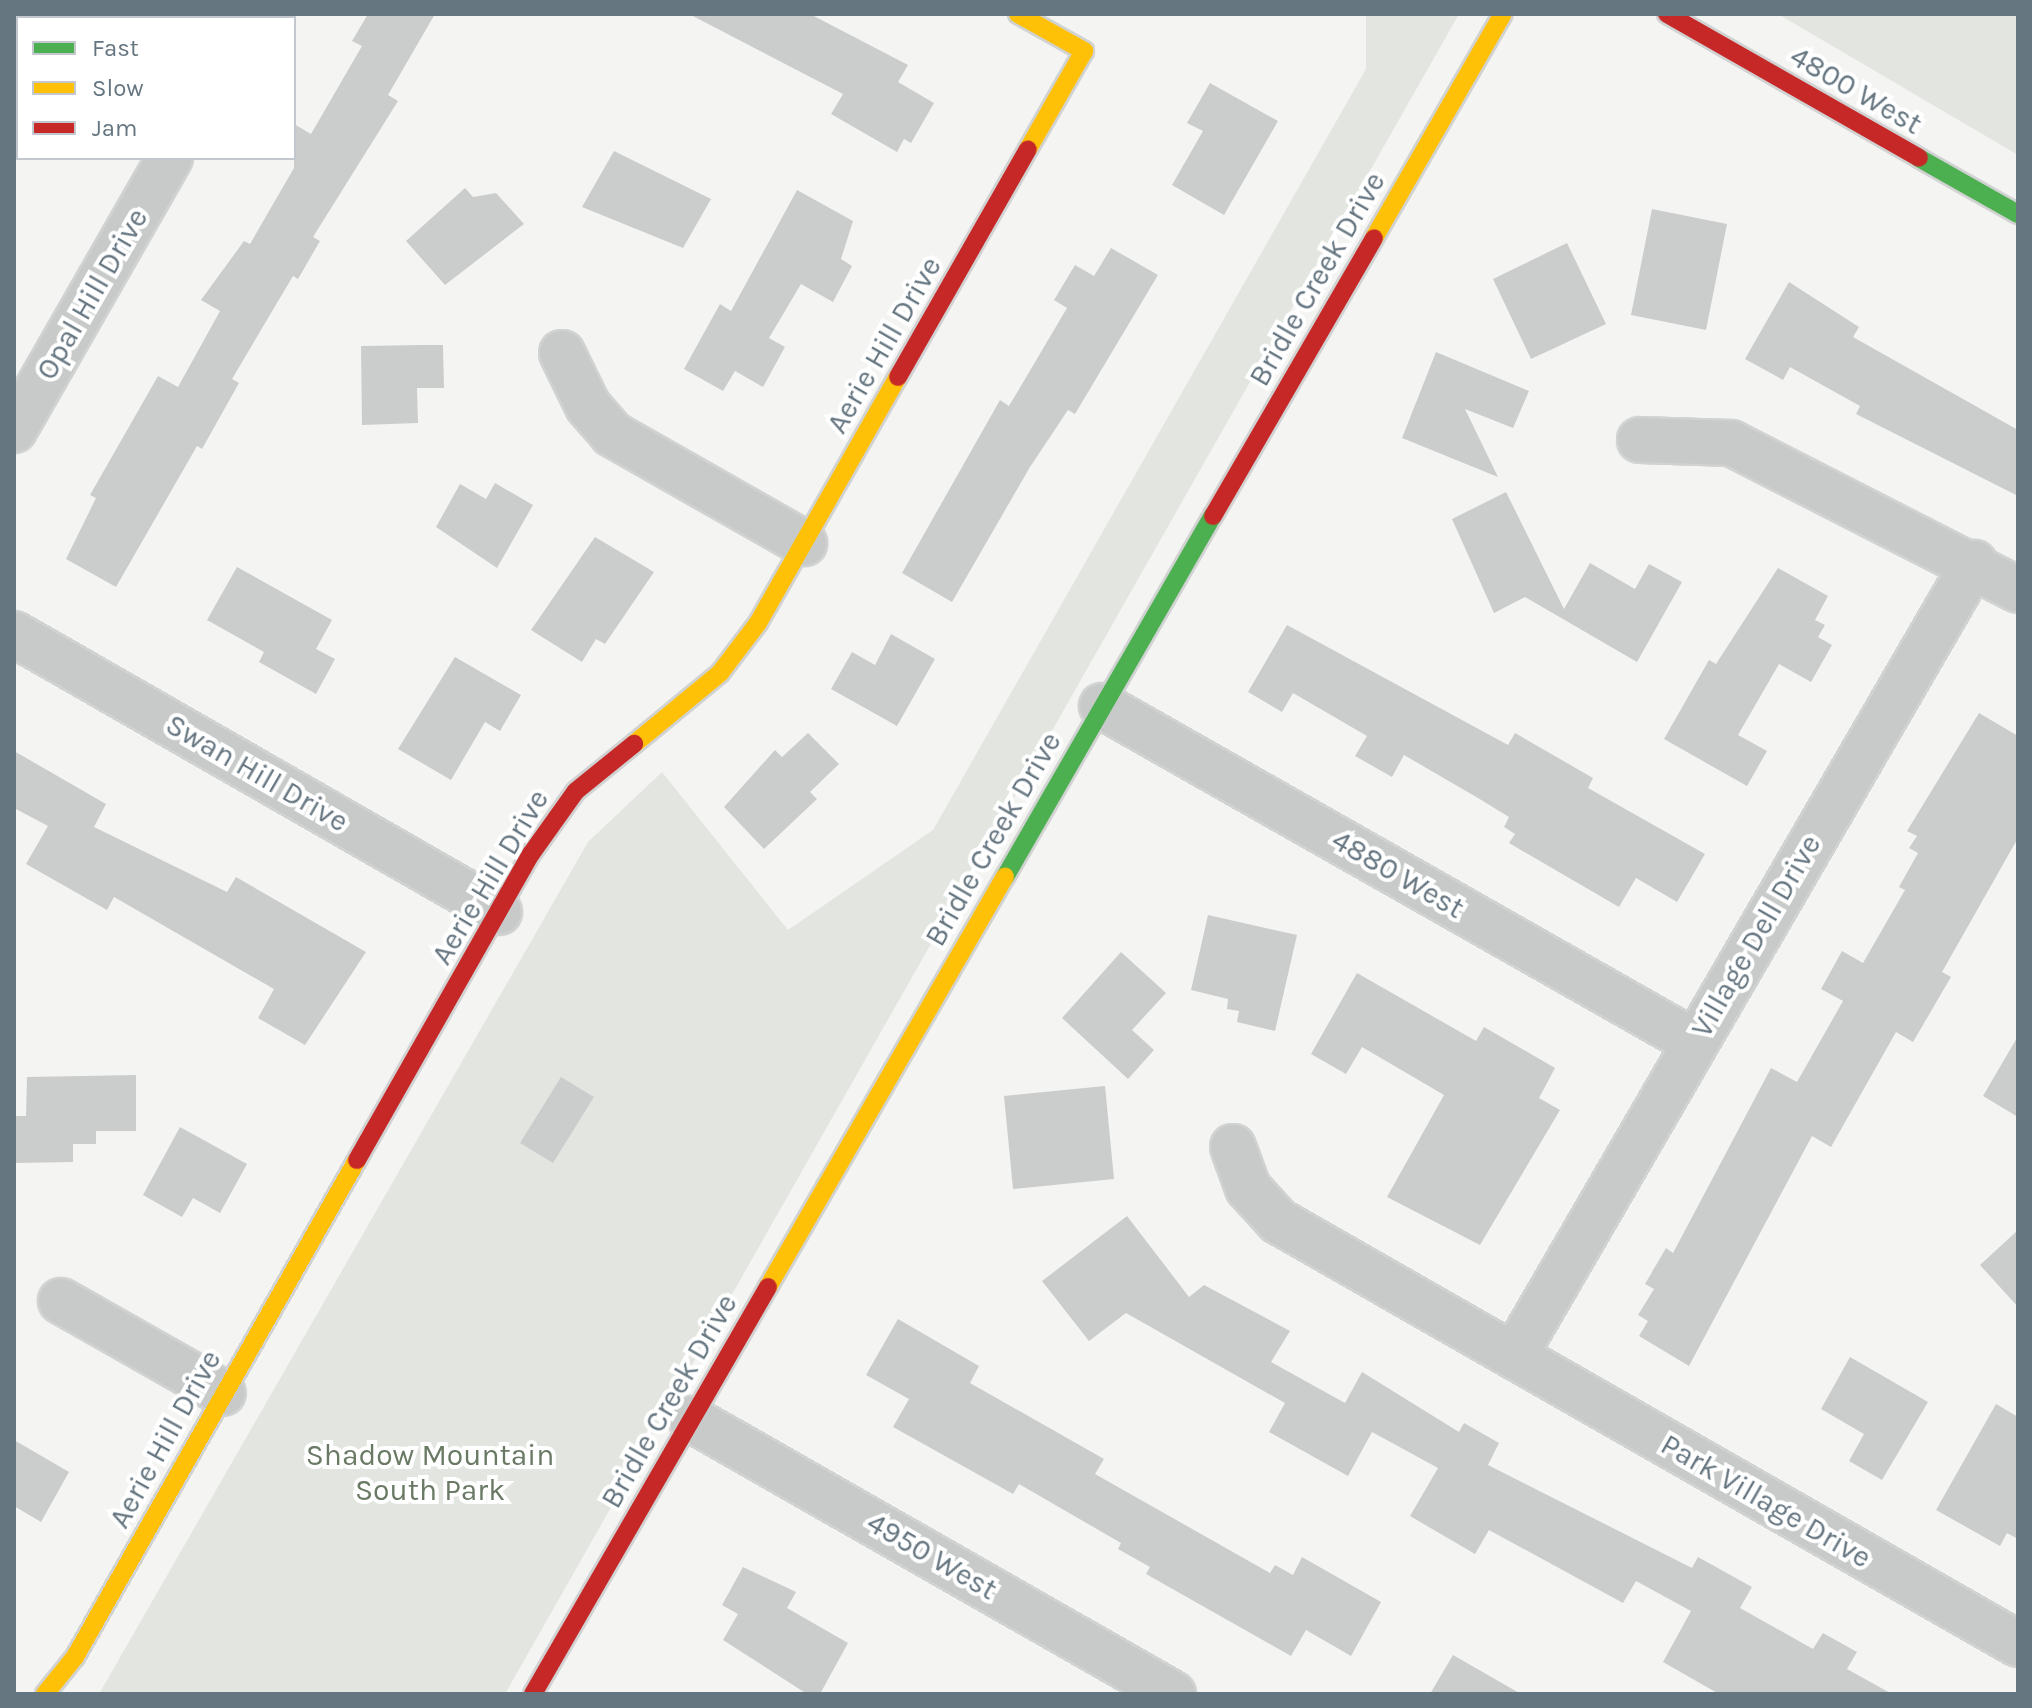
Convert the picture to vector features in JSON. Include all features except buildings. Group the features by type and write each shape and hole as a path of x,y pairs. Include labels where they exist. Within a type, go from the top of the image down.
{"street":[{"name":"Aerie Hill Drive","path":"45,1694 75,1657 499,912 576,791 720,673 804,543 1084,51 1018,14"},
{"name":"Bridle Creek Drive","path":"533,1694 1503,14"},
{"name":"4800 West","path":"1667,14 2018,214"},
{"name":"Opal Hill Drive","path":"14,430 169,160"},
{"path":"562,353 588,406 612,434 804,543"},
{"path":"1640,440 1731,443 1974,563 2018,590"},
{"name":"Village Dell Drive","path":"1514,1356 1974,563"},
{"name":"Swan Hill Drive","path":"14,634 499,912"},
{"name":"4880 West","path":"1102,706 1694,1042"},
{"name":"Park Village Drive","path":"1233,1147 1248,1188 1278,1221 2018,1644"},
{"path":"61,1301 223,1393"},
{"name":"4950 West","path":"691,1419 1120,1681 1173,1694"}],"green space":[{"name":"Shadow Mountain South Park","path":"1366,14 1459,14 505,1694 99,1694 588,842 662,772 788,930 933,830 1366,69"},
{"path":"1778,14 2018,14 2018,155"}],"traffic: fast":[{"path":"1919,158 2018,214"},
{"path":"1005,877 1213,516"}],"traffic: slow":[{"path":"1018,14 1084,51 1028,149"},
{"path":"1374,238 1503,14"},
{"path":"634,744 720,673 758,623 898,377"},
{"path":"768,1287 1005,877"},
{"path":"45,1694 75,1657 357,1160"}],"traffic: jam":[{"path":"1667,14 1919,158"},
{"path":"898,377 1028,149"},
{"path":"1213,516 1374,238"},
{"path":"357,1160 531,854 576,791 634,744"},
{"path":"533,1694 768,1287"}]}
